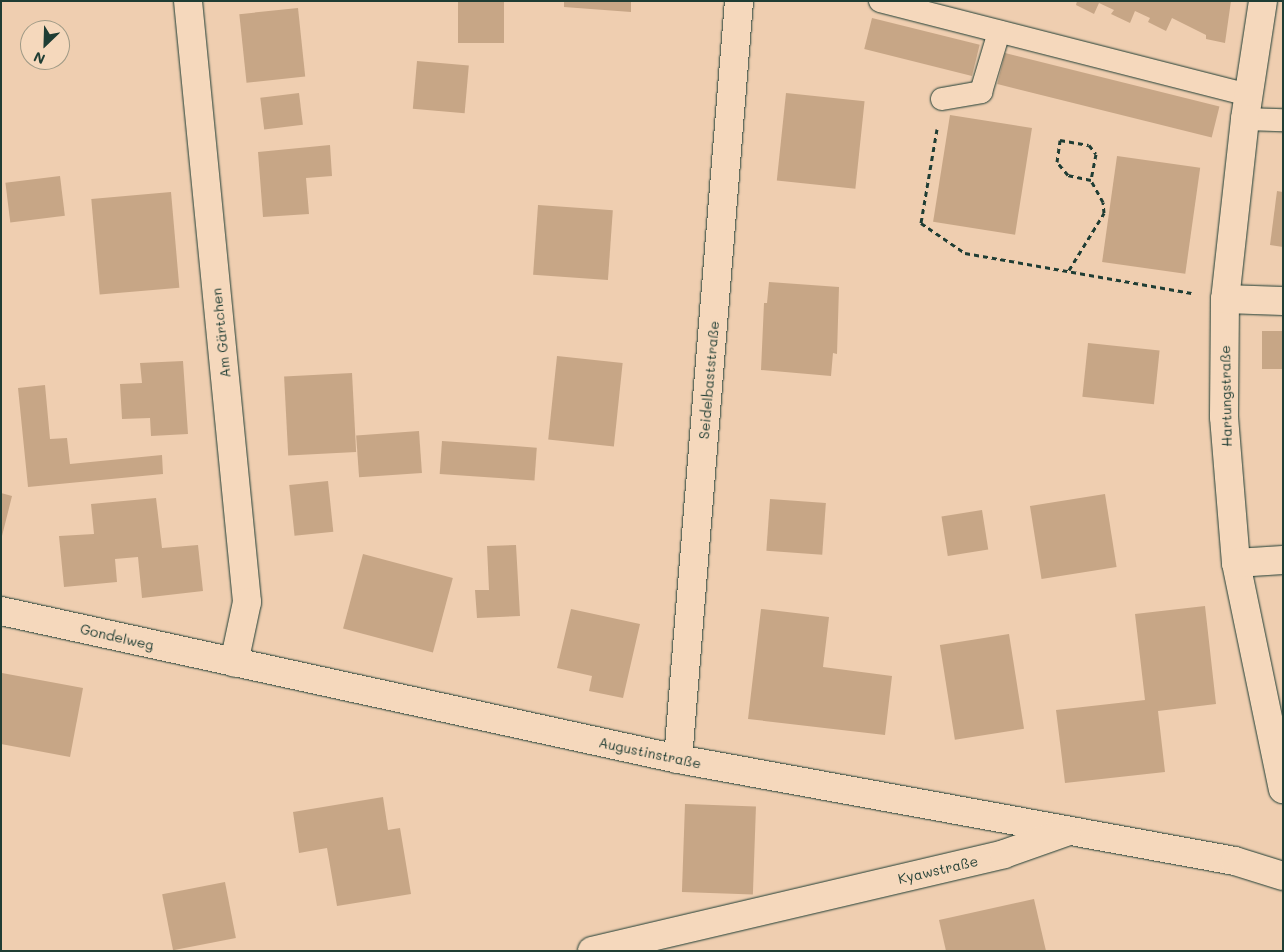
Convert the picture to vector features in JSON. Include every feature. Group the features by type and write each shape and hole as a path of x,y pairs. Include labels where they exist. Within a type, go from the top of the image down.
{"street":[{"name":"Am Gärtchen","path":"188,1 247,602 234,663"},
{"name":"Seidelbaststraße","path":"678,759 739,1"},
{"name":"Hartungstraße","path":"1263,1 1247,107 1225,300 1224,417 1236,563 1283,789"},
{"path":"1225,300 1283,300"},
{"path":"1236,563 1283,560"},
{"name":"Gondelweg","path":"1,610 234,663"},
{"name":"Augustinstraße","path":"234,663 678,759 1068,832"},
{"name":"Kyawstraße","path":"592,951 1004,854 1068,832 1234,861 1283,876"}],"lane":[{"path":"880,1 999,32 1247,107 1283,120"},
{"path":"942,99 981,92 999,32"}],"path":[{"path":"942,99 921,223 964,254 1069,270 1225,300"},
{"path":"1069,270 1104,213 1103,202 1091,180 1096,154 1089,145 1060,140 1057,162 1068,175 1091,180"}],"building":[{"path":"458,1 504,1 504,43 458,43"},
{"path":"564,1 631,1 631,12 564,7"},
{"path":"1077,1 1231,1 1225,43 1206,39 1206,35 1172,18 1166,31 1148,22 1150,18 1135,11 1130,23 1111,14 1114,10 1099,3 1094,14 1076,5"},
{"path":"298,8 305,77 247,83 239,14"},
{"path":"872,18 980,45 972,76 864,49"},
{"path":"1005,53 1219,106 1212,138 997,84"},
{"path":"417,61 469,66 465,113 413,109"},
{"path":"299,93 303,125 264,130 260,98"},
{"path":"786,93 865,101 855,189 777,181"},
{"path":"950,115 1032,128 1015,235 933,222"},
{"path":"330,145 332,176 306,178 309,214 263,217 258,152"},
{"path":"1117,156 1200,168 1185,274 1102,262"},
{"path":"60,176 65,216 10,222 5,183"},
{"path":"1277,191 1283,192 1283,247 1270,245"},
{"path":"171,192 179,288 100,295 91,199"},
{"path":"538,205 613,210 608,280 533,275"},
{"path":"769,282 839,287 837,354 833,353 831,376 761,370 764,303 767,303"},
{"path":"1262,331 1283,331 1283,369 1262,369"},
{"path":"1088,343 1160,351 1154,404 1082,397"},
{"path":"557,356 623,363 614,446 548,440"},
{"path":"183,361 188,434 151,436 150,418 122,419 120,384 142,383 140,363"},
{"path":"352,373 356,452 288,455 284,377"},
{"path":"45,385 50,439 67,438 70,464 162,455 163,474 28,487 18,388"},
{"path":"419,431 422,473 359,477 356,435"},
{"path":"442,441 537,448 534,481 440,474"},
{"path":"328,481 333,532 295,536 289,485"},
{"path":"1,493 12,496 2,536 1,536"},
{"path":"1105,494 1117,567 1042,579 1030,506"},
{"path":"156,498 162,548 198,545 203,591 142,598 138,557 115,559 117,582 64,587 59,536 94,534 91,504"},
{"path":"770,499 826,503 822,555 766,551"},
{"path":"982,510 988,550 948,556 942,516"},
{"path":"516,545 520,616 477,618 475,590 489,590 487,546"},
{"path":"363,554 453,578 433,652 343,628"},
{"path":"1205,606 1216,704 1158,711 1165,772 1065,783 1056,710 1145,700 1135,614"},
{"path":"571,609 640,624 623,698 589,691 592,676 557,668"},
{"path":"761,609 829,617 823,667 892,676 885,735 748,719"},
{"path":"1009,634 1024,729 955,740 940,645"},
{"path":"2,673 83,688 70,757 1,744"},
{"path":"383,797 388,830 400,828 411,894 337,906 327,848 299,853 293,812"},
{"path":"685,804 756,806 753,894 682,892"},
{"path":"225,882 236,938 173,950 162,894"},
{"path":"1034,899 1046,951 946,951 939,920"}]}
